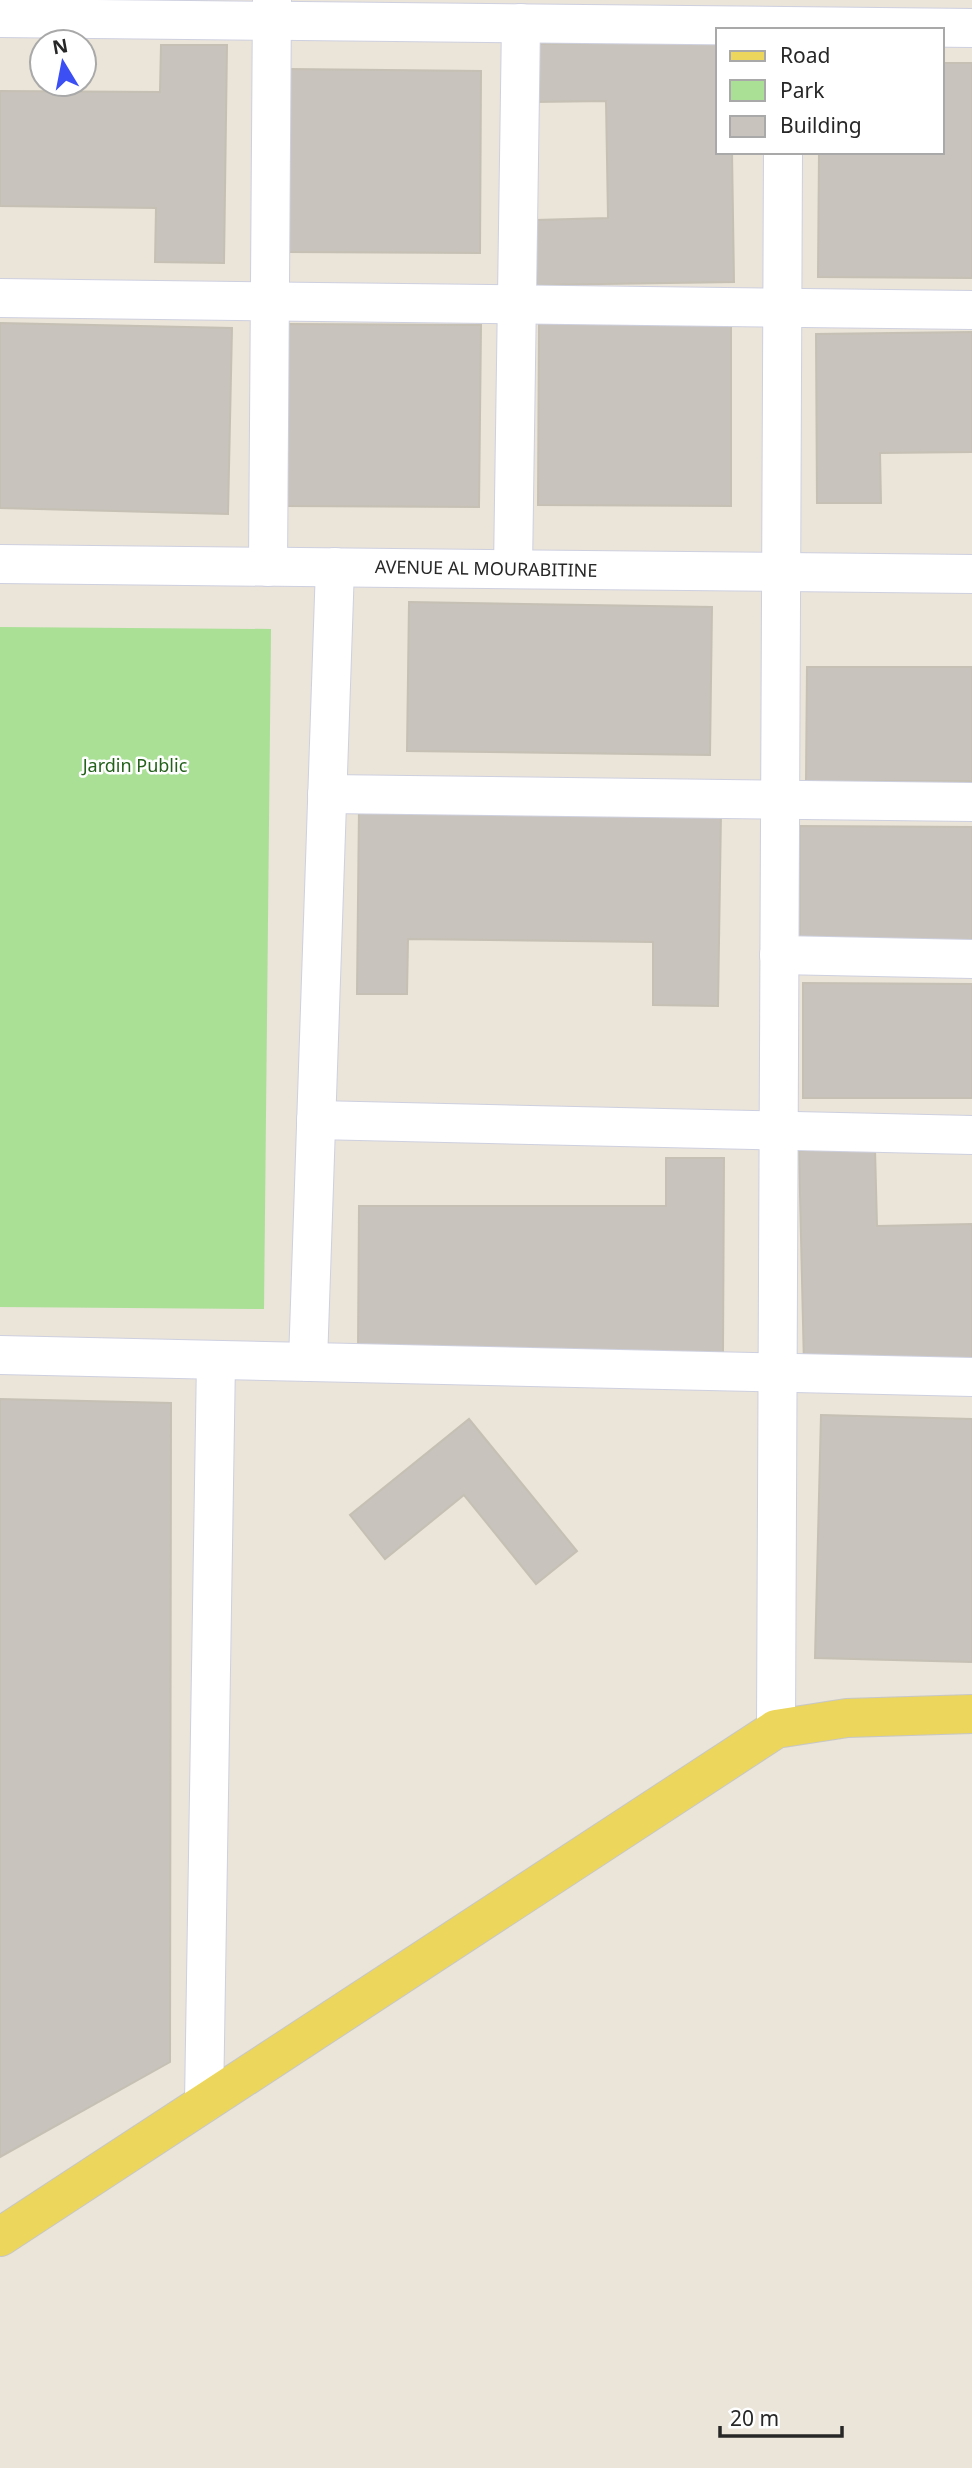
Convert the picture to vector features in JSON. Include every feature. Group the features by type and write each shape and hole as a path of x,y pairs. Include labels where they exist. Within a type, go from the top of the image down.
{"main road":[{"path":"4,2238 204,2103 776,1729 847,1717 972,1714"}],"street":[{"path":"268,567 272,10"},
{"path":"0,18 272,10 521,23 783,18 972,28"},
{"path":"513,569 521,23"},
{"path":"776,1729 783,154"},
{"path":"0,298 972,310"},
{"name":"AVENUE AL MOURABITINE","path":"0,564 972,574"},
{"path":"308,1362 335,567"},
{"path":"327,794 972,802"},
{"path":"779,955 972,959"},
{"path":"316,1120 972,1135"},
{"path":"0,1355 972,1377"},
{"path":"204,2103 216,1360"}],"green space":[{"name":"Jardin Public","path":"0,627 271,629 264,1309 0,1307"}],"building":[{"path":"716,41 716,154 732,154 734,282 537,285 536,220 608,218 606,101 534,102 532,44"},
{"path":"161,45 227,45 224,263 155,262 156,208 0,206 0,91 28,91 28,98 98,98 98,92 160,92"},
{"path":"944,63 972,63 972,278 818,277 819,154 944,154"},
{"path":"289,69 481,71 480,253 288,252"},
{"path":"0,323 232,328 228,514 0,508"},
{"path":"539,323 731,324 731,506 538,505"},
{"path":"289,324 481,325 479,507 287,506"},
{"path":"972,332 972,452 880,453 881,503 817,503 816,334"},
{"path":"409,602 712,607 710,755 407,751"},
{"path":"807,667 972,667 972,781 806,781"},
{"path":"359,808 721,812 718,1006 653,1005 653,942 408,939 407,994 357,994"},
{"path":"800,826 972,827 972,941 800,941"},
{"path":"803,983 972,984 972,1098 803,1098"},
{"path":"875,1149 877,1226 972,1224 972,1362 804,1366 799,1151"},
{"path":"666,1158 724,1158 723,1352 358,1351 359,1206 666,1206"},
{"path":"0,1399 171,1403 170,2062 0,2157"},
{"path":"821,1415 972,1419 972,1662 815,1658"},
{"path":"469,1419 577,1551 536,1584 464,1495 385,1559 350,1515"}]}
